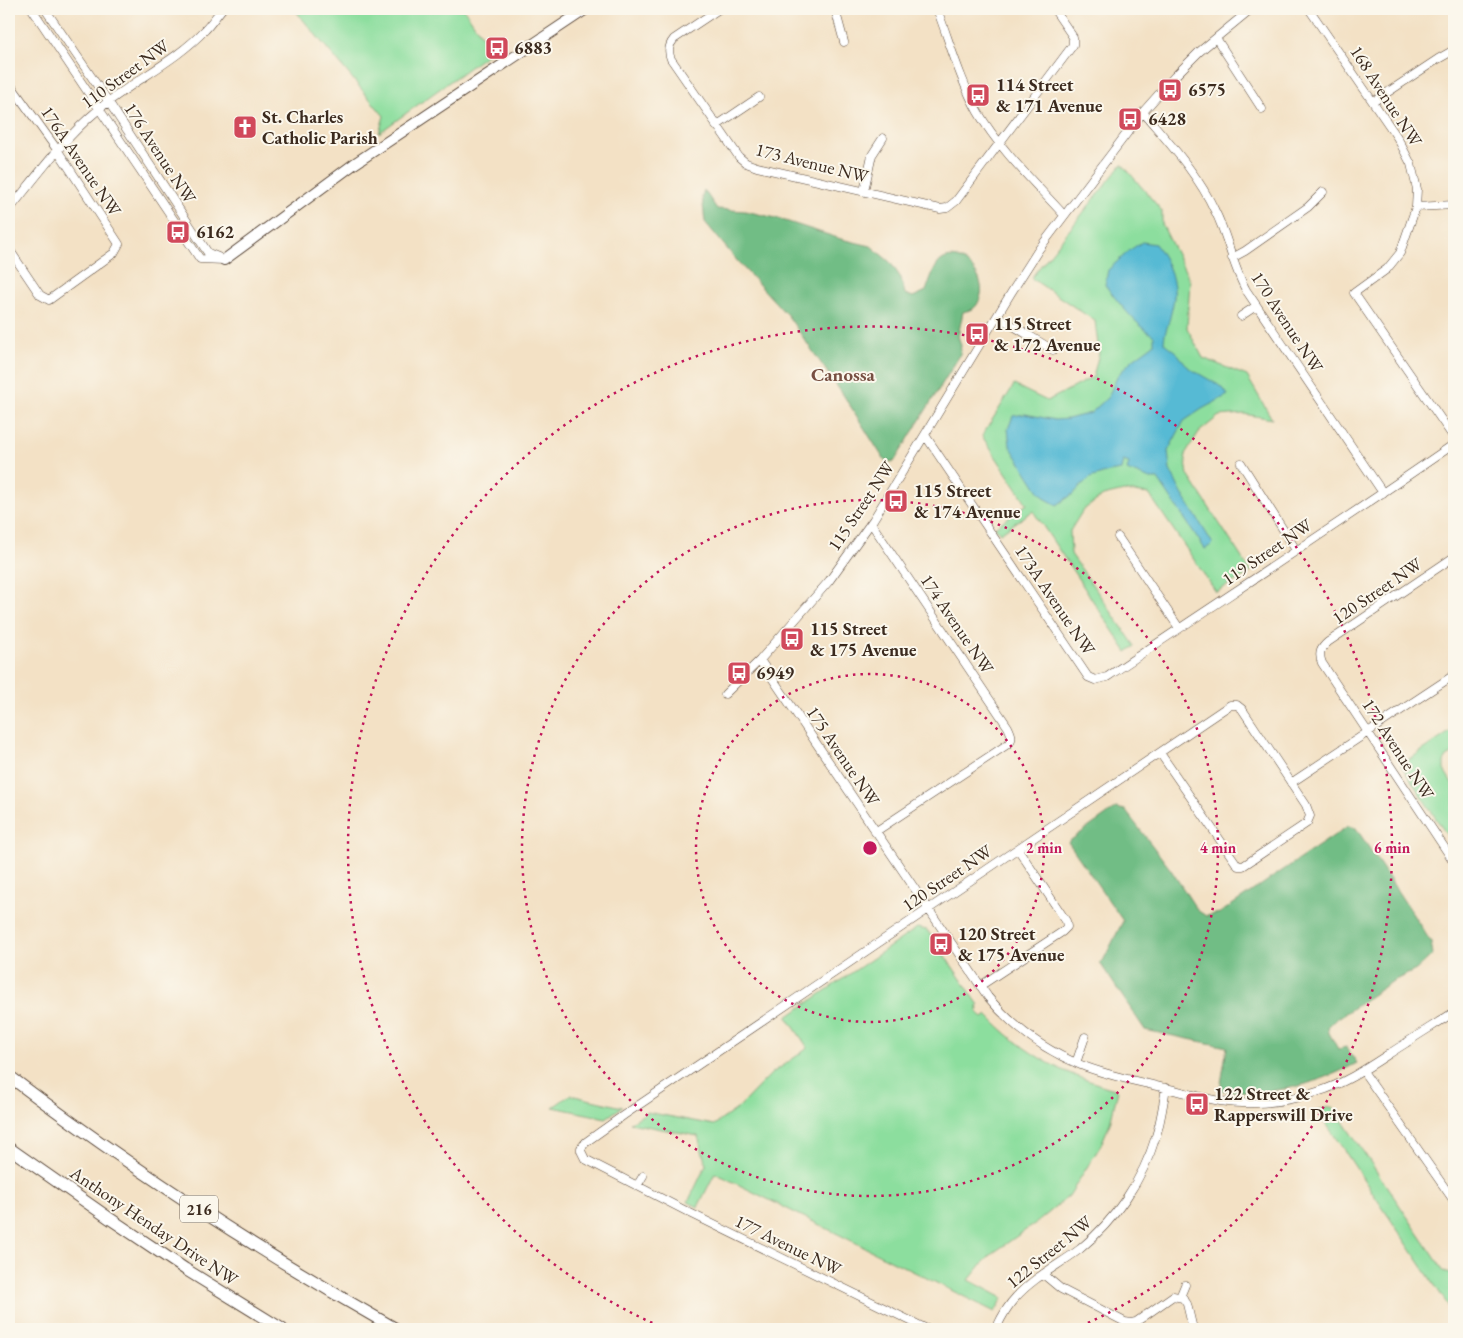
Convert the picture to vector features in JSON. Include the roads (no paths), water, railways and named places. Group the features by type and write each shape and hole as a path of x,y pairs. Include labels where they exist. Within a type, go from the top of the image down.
{"highway":[{"name":"216","path":"9,1076 138,1170 297,1271 396,1329"},
{"name":"Anthony Henday Drive NW","path":"9,1148 185,1269 282,1329"}],"main road":[{"path":"224,260 351,166 586,9"}],"street":[{"name":"176 Avenue NW","path":"32,9 200,259 224,260"},
{"name":"176 Avenue NW","path":"45,9 208,254 224,260"},
{"name":"110 Street NW","path":"9,210 58,151 88,119 108,101 185,49 206,30 222,9"},
{"name":"173 Avenue NW","path":"719,9 674,40 669,48 671,59 735,154 750,165 936,209 947,208 956,201 999,143"},
{"path":"835,9 844,42"},
{"path":"937,9 968,94 983,120 999,143 1064,215"},
{"path":"999,143 1073,45 1073,37 1054,9"},
{"name":"115 Street NW","path":"725,694 760,660 829,581 870,523 1039,249 1143,112 1175,76 1251,9"},
{"name":"168 Avenue NW","path":"1309,9 1397,138 1411,164 1417,189 1416,208"},
{"path":"1216,38 1262,109"},
{"path":"1373,102 1454,50"},
{"name":"176A Avenue NW","path":"9,248 40,295 49,300 114,253 118,244 58,151 11,88"},
{"path":"716,126 759,97"},
{"name":"170 Avenue NW","path":"1143,112 1208,196 1220,222 1242,284 1383,493"},
{"path":"864,192 872,155 883,138"},
{"path":"1232,258 1308,207 1323,192"},
{"path":"1454,205 1416,208 1400,253 1387,269 1354,293 1454,438"},
{"path":"1241,316 1256,306"},
{"path":"997,316 1053,350"},
{"name":"173A Avenue NW","path":"925,435 1088,677 1095,680"},
{"name":"119 Street NW","path":"1095,680 1107,677 1454,444"},
{"path":"1241,464 1296,550"},
{"name":"174 Avenue NW","path":"870,523 1008,727 1012,736 1008,744 875,832"},
{"path":"1118,537 1179,628"},
{"name":"120 Street NW","path":"1320,652 1328,642 1454,557"},
{"name":"172 Avenue NW","path":"1320,652 1322,663 1454,862"},
{"name":"175 Avenue NW","path":"760,660 980,986 1002,1014 1018,1027 1045,1047 1076,1063 1116,1076 1222,1101 1279,1101 1327,1089 1363,1071 1451,1014"},
{"path":"1160,753 1238,866 1243,866 1307,823 1310,816 1306,805 1291,783 1454,676"},
{"name":"120 Street NW","path":"580,1151 586,1142 1230,705 1237,705 1242,709 1291,783"},
{"path":"980,986 1067,927 1066,920 1018,850"},
{"path":"1451,1014 1454,1024"},
{"path":"1076,1063 1085,1037"},
{"path":"701,1064 706,1072"},
{"path":"1363,1071 1454,1201"},
{"name":"122 Street NW","path":"996,1329 1014,1298 1021,1291 1079,1249 1117,1212 1141,1173 1153,1145 1166,1088"},
{"name":"177 Avenue NW","path":"580,1151 585,1159 637,1186 927,1329"},
{"path":"637,1186 643,1176"},
{"path":"1043,1274 1061,1289 1125,1322 1136,1322 1173,1296 1183,1298 1187,1304 1193,1329"},
{"path":"1180,1297 1185,1285"}],"water":[{"path":"1142,242 1155,244 1172,276 1174,301 1164,343 1177,353 1189,368 1222,387 1228,395 1184,421 1168,451 1170,470 1181,492 1213,544 1205,549 1158,479 1150,479 1127,470 1129,463 1123,461 1121,470 1090,478 1073,494 1057,505 1046,499 1038,490 1010,446 1008,429 1013,416 1025,414 1055,420 1091,413 1108,397 1118,375 1132,360 1154,344 1154,336 1133,319 1105,285 1108,270"}],"place":[{"name":"6883","path":"497,48"},
{"name":"6575","path":"1170,90"},
{"name":"114 Street & 171 Avenue","path":"978,95"},
{"name":"6428","path":"1130,119"},
{"name":"St. Charles Catholic Parish","path":"245,127"},
{"name":"6162","path":"178,232"},
{"name":"115 Street & 172 Avenue","path":"977,334"},
{"name":"115 Street & 174 Avenue","path":"896,501"},
{"name":"115 Street & 175 Avenue","path":"792,639"},
{"name":"6949","path":"739,673"},
{"name":"120 Street & 175 Avenue","path":"941,944"},
{"name":"122 Street & Rapperswill Drive","path":"1197,1104"}],"district":[{"name":"Canossa","path":"843,374"}]}
